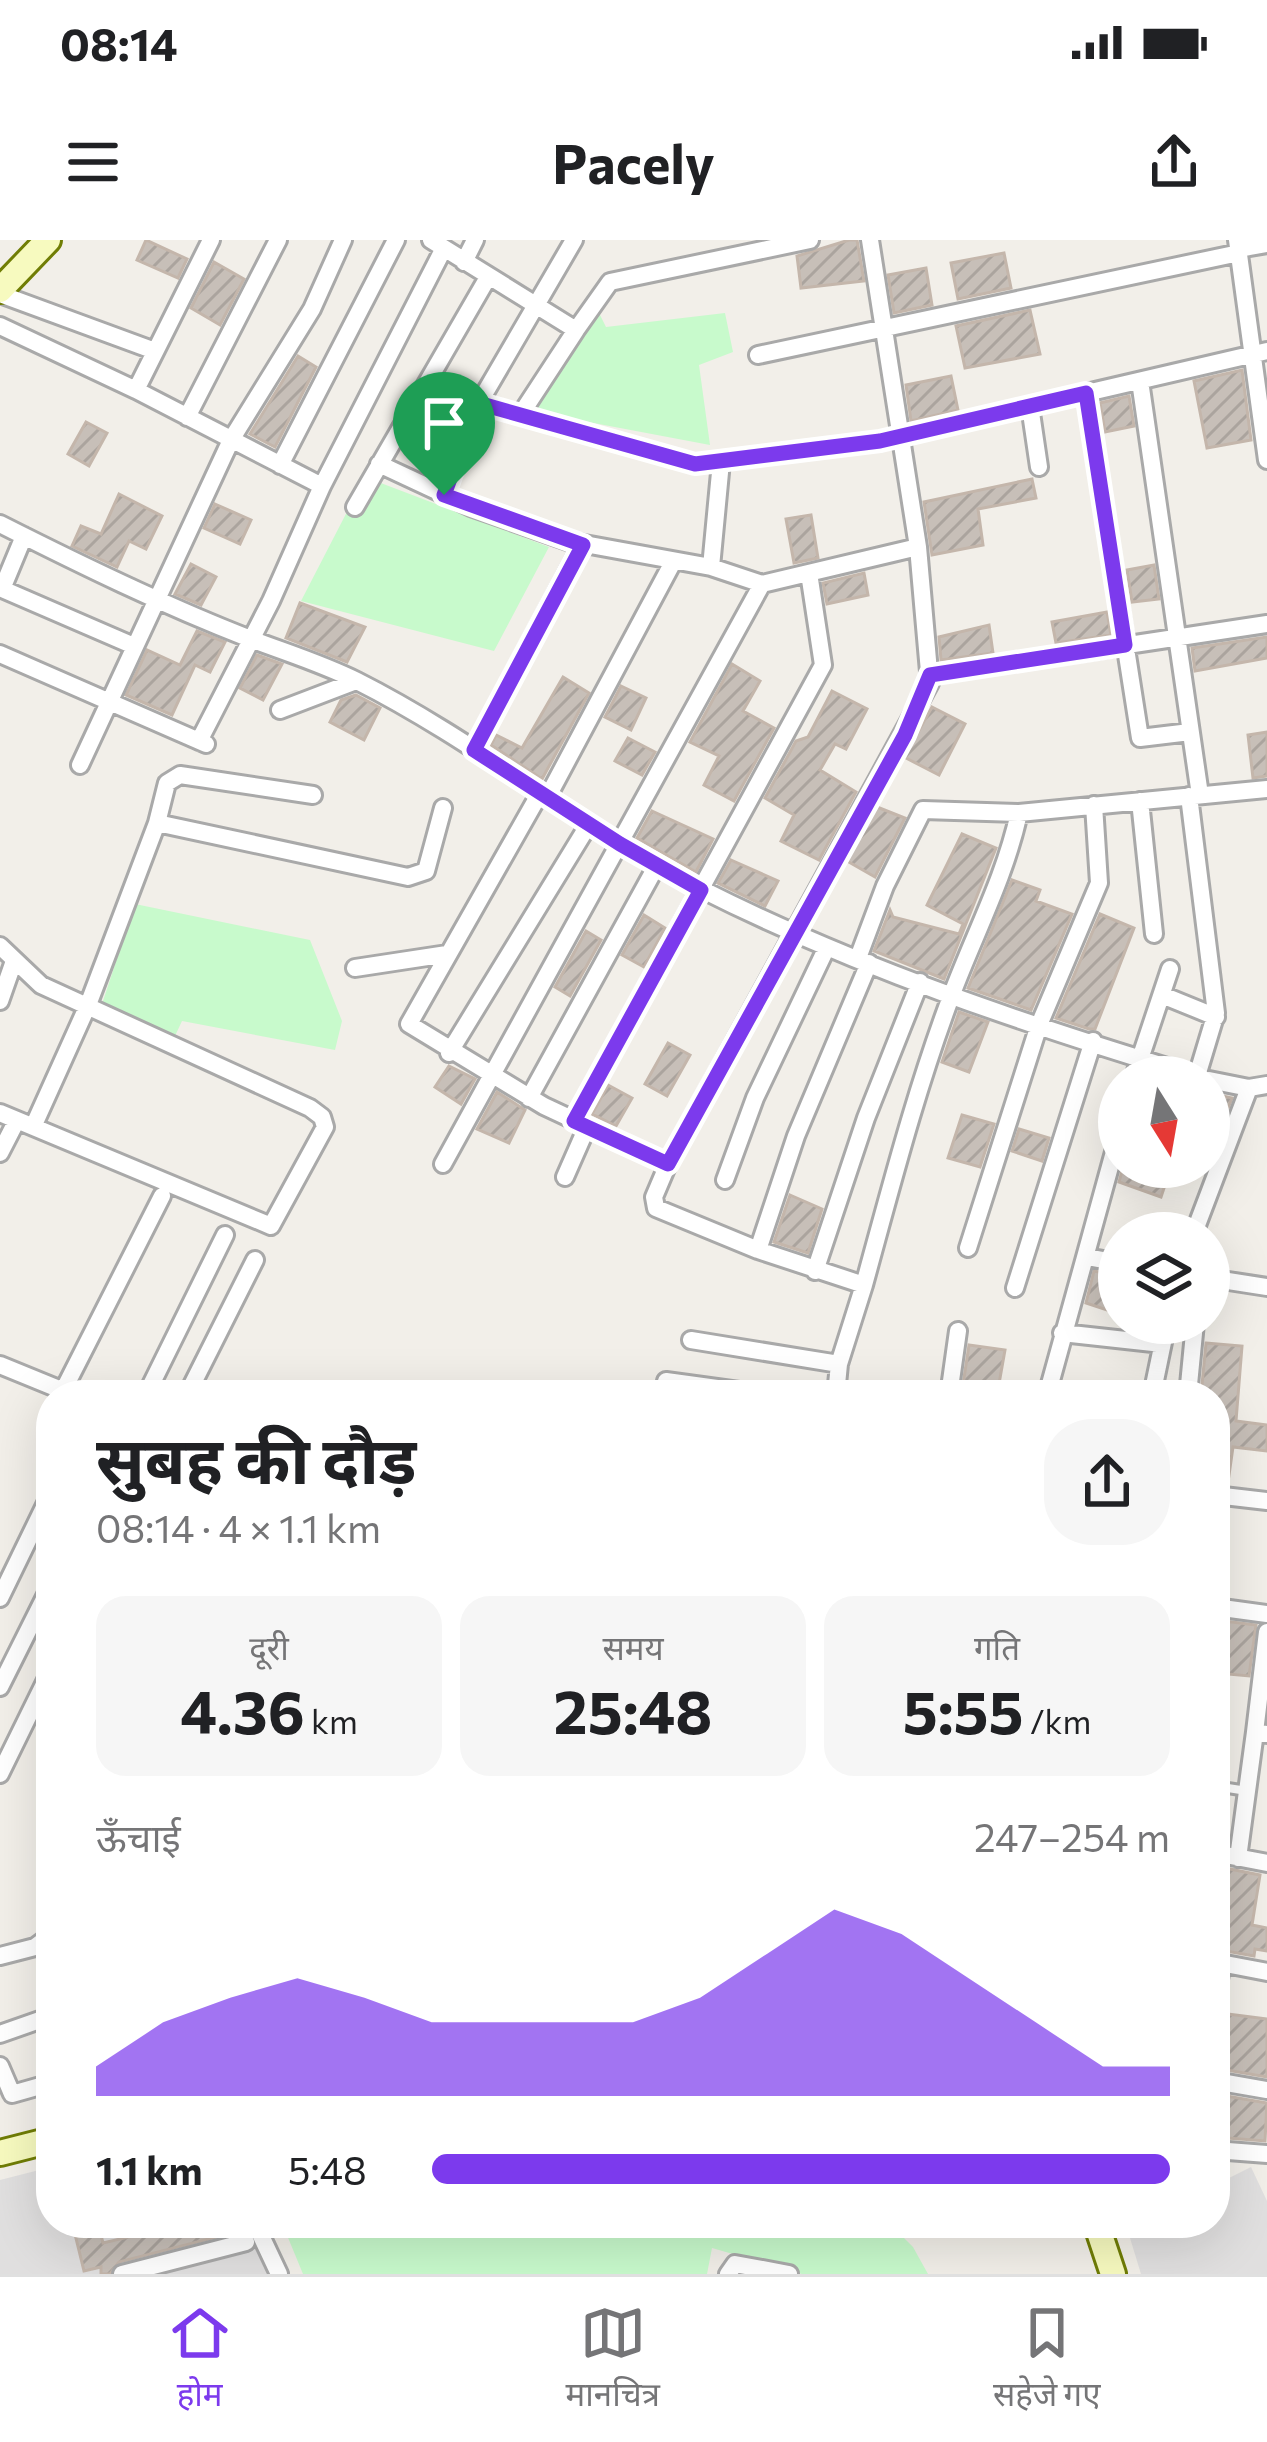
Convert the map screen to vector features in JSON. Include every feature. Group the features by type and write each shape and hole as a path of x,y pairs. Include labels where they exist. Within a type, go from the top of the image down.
{"street":[{"path":"48,240 1,289 155,351"},
{"path":"136,390 211,240"},
{"path":"187,417 278,240"},
{"path":"80,765 231,440 312,309 344,240"},
{"path":"280,465 396,240"},
{"path":"464,262 475,240"},
{"path":"444,495 478,403 574,240"},
{"path":"716,240 720,259"},
{"path":"521,414 610,282 810,240"},
{"path":"864,1285 758,1250 656,1208 654,1197 905,735 930,675 918,548 880,328 870,240"},
{"path":"0,654 203,743 438,244 487,279 576,330"},
{"path":"758,355 1267,244"},
{"path":"1238,247 1260,352 1267,460"},
{"path":"355,507 487,279"},
{"path":"0,326 322,486"},
{"path":"478,403 695,464 899,436 1260,352"},
{"path":"1139,381 1190,732 1216,1017 1204,1056"},
{"path":"1086,393 1140,738 1190,732"},
{"path":"1030,406 1039,467"},
{"path":"711,567 721,462"},
{"path":"379,464 444,495 583,545 711,567 762,584 918,548"},
{"path":"0,524 250,639 356,681 701,890 827,946 1093,1041 1117,1056"},
{"path":"24,536 1,589 134,646"},
{"path":"474,750 583,545"},
{"path":"668,1164 529,1098 449,1053 409,1024 673,562"},
{"path":"565,1177 581,1124 824,665 809,573"},
{"path":"443,1165 762,584"},
{"path":"930,675 1267,624"},
{"path":"280,710 356,681"},
{"path":"0,1153 88,1005 157,824 167,782 180,775 313,795"},
{"path":"758,1250 864,960 885,886 923,811 1019,813 1267,789"},
{"path":"1140,801 1154,934"},
{"path":"968,1248 1040,1025 1099,884 1094,805"},
{"path":"157,824 408,877 426,872 443,808"},
{"path":"837,1380 903,1140 952,994 1008,864 1019,813"},
{"path":"449,1053 589,824"},
{"path":"529,1098 657,865"},
{"path":"0,946 41,985 310,1108 322,1117 322,1136 271,1226 17,1120"},
{"path":"725,1180 755,1098 827,946"},
{"path":"355,968 447,954"},
{"path":"0,1001 14,961"},
{"path":"1140,1056 1170,969"},
{"path":"815,1271 866,1118 920,982"},
{"path":"1162,994 1216,1017"},
{"path":"1015,1288 1093,1041"},
{"path":"1203,1212 1258,1087"},
{"path":"1051,1380 1105,1188"},
{"path":"75,1380 162,1196"},
{"path":"154,1380 226,1235"},
{"path":"1088,1257 1098,1259"},
{"path":"195,1380 256,1260"},
{"path":"1230,1282 1267,1286"},
{"path":"951,1380 958,1331"},
{"path":"1062,1333 1098,1337"},
{"path":"691,1340 839,1364"},
{"path":"1155,1380 1162,1344"},
{"path":"1189,1380 1193,1344"},
{"path":"0,1365 37,1380"},
{"path":"1230,1497 1267,1501"},
{"path":"0,1598 36,1523"},
{"path":"1230,1608 1267,1614"},
{"path":"0,1687 36,1615"},
{"path":"1238,1858 1261,1733 1267,1632"},
{"path":"0,1774 36,1701"},
{"path":"1230,1856 1267,1863"},
{"path":"0,1956 36,1946"},
{"path":"1230,1964 1267,1972"},
{"path":"0,2034 36,2021"},
{"path":"0,2066 12,2094 36,2087"},
{"path":"1230,2084 1267,2090"},
{"path":"0,2153 36,2144"},
{"path":"1230,2151 1267,2154"},
{"path":"263,2238 279,2274"},
{"path":"1105,2238 1113,2274"},
{"path":"122,2274 246,2242"},
{"path":"728,2274 735,2264 789,2274"}],"lane":[{"path":"1230,1788 1247,1791"}],"shaded area":[{"path":"1251,2167 1267,2201 1267,2274 1141,2274 1130,2238 1230,2238 1230,2178"},
{"path":"36,2171 36,2238 251,2238 267,2274 0,2274 0,2180"}],"green space":[{"path":"596,307 606,327 725,313 733,352 699,365 710,445 530,411"},
{"path":"365,477 549,547 494,651 301,601"},
{"path":"135,904 310,940 342,1021 335,1050 182,1021 175,1036 102,1004"},
{"path":"288,2238 904,2238 928,2274 802,2274 712,2248 707,2274 303,2274"}],"building":[{"path":"146,240 187,259 178,278 137,260"},
{"path":"857,240 864,281 801,288 797,256"},
{"path":"1004,253 1011,288 958,299 951,263"},
{"path":"214,262 244,279 220,325 191,308"},
{"path":"926,268 932,305 894,313 888,275"},
{"path":"1030,310 1040,354 965,368 956,326"},
{"path":"298,356 316,367 275,447 250,434"},
{"path":"1242,370 1251,440 1207,448 1194,381"},
{"path":"951,376 958,410 911,421 906,385"},
{"path":"1129,396 1134,426 1105,432 1100,403"},
{"path":"86,422 107,433 89,466 68,454"},
{"path":"1032,479 1036,498 978,509 983,545 932,555 924,502"},
{"path":"119,494 162,516 146,549 129,541 117,567 72,546 81,526 101,534"},
{"path":"215,504 251,520 240,544 204,528"},
{"path":"811,515 818,558 794,563 786,519"},
{"path":"191,564 216,577 201,605 175,594"},
{"path":"1154,565 1159,599 1132,602 1127,570"},
{"path":"864,573 868,595 827,604 823,583"},
{"path":"300,603 365,627 347,662 286,638"},
{"path":"1107,612 1111,635 1056,643 1052,622"},
{"path":"989,625 993,653 941,660 939,637"},
{"path":"197,631 225,642 210,672 195,665 172,715 126,695 147,650 180,665"},
{"path":"1267,637 1267,658 1195,671 1192,648"},
{"path":"257,655 282,664 263,700 240,688"},
{"path":"732,664 760,681 743,711 774,728 734,801 704,785 719,756 690,742"},
{"path":"563,677 589,693 542,779 491,745 496,735 522,748"},
{"path":"621,686 646,698 631,730 605,717"},
{"path":"832,691 867,709 846,749 835,744 820,770 856,792 819,860 781,841 794,815 765,798 796,741 808,737"},
{"path":"356,695 380,708 364,740 330,722 341,700"},
{"path":"932,707 965,724 939,775 904,757"},
{"path":"1267,732 1267,776 1253,778 1248,735"},
{"path":"628,738 655,752 642,775 615,761"},
{"path":"877,807 905,818 875,877 847,861"},
{"path":"652,811 713,839 696,872 637,838"},
{"path":"962,834 996,848 944,979 874,951 890,910 893,917 959,934 963,924 927,905"},
{"path":"731,860 778,881 765,906 718,883"},
{"path":"1012,880 1040,890 1036,901 1072,914 1031,1010 968,988"},
{"path":"1100,914 1134,928 1095,1029 1089,1029 1056,1018"},
{"path":"644,915 665,928 644,967 622,955"},
{"path":"586,931 601,940 570,996 555,987"},
{"path":"959,1012 988,1022 969,1072 942,1062"},
{"path":"668,1043 690,1055 667,1096 645,1084"},
{"path":"449,1066 475,1079 461,1104 435,1087"},
{"path":"608,1085 632,1098 616,1126 592,1114"},
{"path":"497,1092 525,1110 509,1143 477,1129"},
{"path":"962,1115 994,1124 980,1167 948,1158"},
{"path":"1019,1129 1049,1138 1042,1161 1012,1151"},
{"path":"1136,1188 1164,1188 1161,1197"},
{"path":"790,1195 822,1209 808,1253 774,1242"},
{"path":"1094,1271 1098,1272 1098,1307 1086,1303"},
{"path":"1206,1344 1242,1346 1236,1421 1267,1425 1267,1451 1233,1447 1230,1468 1230,1380 1202,1380"},
{"path":"969,1345 1005,1350 1000,1380 964,1380"},
{"path":"1230,1622 1256,1625 1249,1676 1230,1674"},
{"path":"1230,1869 1260,1875 1252,1925 1267,1928 1267,1951 1255,1949 1254,1956 1230,1952"},
{"path":"1230,2014 1267,2019 1267,2077 1230,2071"},
{"path":"1230,2097 1267,2103 1265,2141 1230,2138"},
{"path":"76,2238 102,2238 103,2243 124,2238 213,2238 119,2262 110,2274 101,2274 101,2267 84,2271"}],"route":[{"path":"1086,393 1125,645 930,675 926,694 905,735 668,1164 574,1121 701,890 474,750 583,545 444,495 478,403 695,464 758,460 880,441 1086,393"}]}
